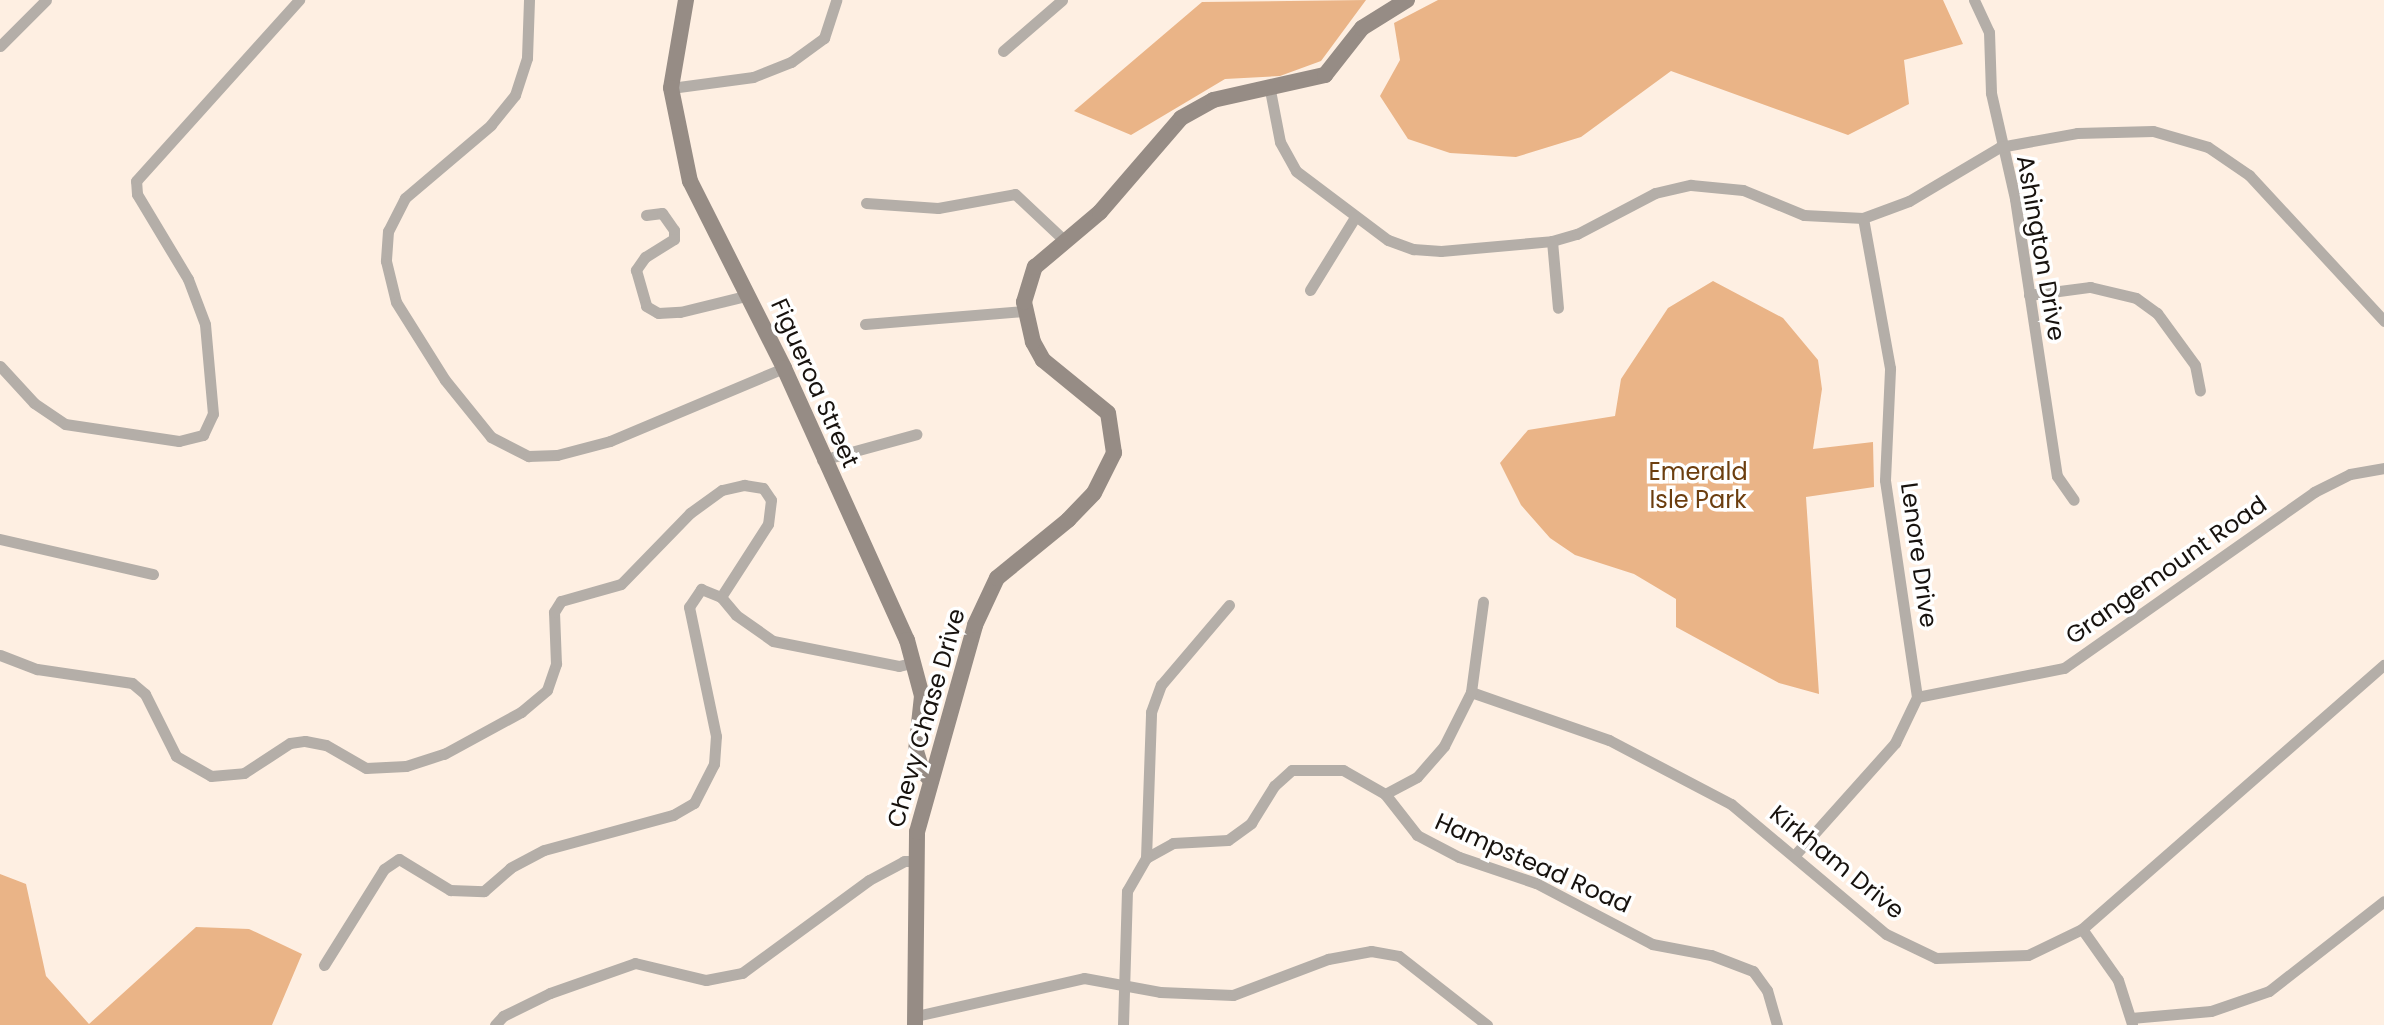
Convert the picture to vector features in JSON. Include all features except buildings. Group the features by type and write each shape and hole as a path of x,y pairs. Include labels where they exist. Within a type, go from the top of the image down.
{"main road":[{"name":"Figueroa Street","path":"686,0 671,88 690,181 784,368 822,460 915,662 922,696 916,751 922,771 931,780"},
{"path":"1024,311 1035,267 1063,239 1100,212 1181,118 1213,100 1270,90 1325,75 1362,28 1407,0"},
{"name":"Chevy Chase Drive","path":"915,1021 914,861 931,780 985,596 997,578 1040,544 1094,493 1108,469 1114,433 1108,413 1043,360 1024,311"}],"street":[{"path":"0,46 46,0"},
{"path":"0,366 34,403 65,424 161,440 203,435 213,414 205,324 188,279 137,194 136,181 299,0"},
{"path":"529,0 527,58 515,95 491,125 405,198 388,231 386,261 396,302 445,380 491,437 528,456 557,455 610,441 784,368"},
{"path":"671,88 753,77 791,62 824,38 836,0"},
{"path":"1003,51 1062,0"},
{"name":"Ashington Drive","path":"1974,0 1989,32 1991,93 2000,147 2015,199 2057,476 2074,500"},
{"path":"1270,90 1287,159 1355,217 1388,240 1413,249 1552,241 1577,234 1655,193 1691,185 1743,190 1804,215 1863,218 1909,201 2000,147 2125,129 2153,131 2208,147 2273,198 2384,321"},
{"path":"866,203 938,208 1015,194 1063,239"},
{"path":"646,215 662,213 674,239 645,257 636,270 646,306 658,313 680,312 749,295"},
{"path":"1310,290 1355,217"},
{"name":"Lenore Drive","path":"1863,218 1890,368 1885,480 1917,697"},
{"path":"1552,241 1558,308"},
{"path":"2029,295 2090,287 2136,298 2157,313 2195,365 2200,391"},
{"path":"865,324 1024,311"},
{"path":"822,460 917,434"},
{"name":"Grangemount Road","path":"1917,697 2064,668 2314,492 2350,474 2384,468"},
{"path":"0,655 37,669 132,683 145,694 176,756 211,776 244,773 290,743 305,741 326,745 359,766 385,770 444,754 521,712 547,690 556,664 554,612 561,601 621,584 690,513 722,490 744,485 763,488 771,500 768,524 721,597"},
{"path":"0,539 153,574"},
{"path":"324,965 384,869 399,859 450,890 484,891 510,868 544,850 673,815 694,803 714,764 716,736 689,607 701,589 721,597 749,628 773,641 899,666 915,662"},
{"path":"1385,794 1417,777 1435,756 1471,692 1483,602"},
{"path":"1123,1025 1121,983 1127,891 1146,858 1151,712 1161,685 1229,605"},
{"name":"Kirkham Drive","path":"1471,692 1609,740 1731,804 1886,934 1936,958 2028,955 2082,929 2384,665"},
{"path":"1794,856 1895,743 1917,697"},
{"name":"Hampstead Road","path":"1146,858 1173,843 1228,840 1251,823 1274,786 1292,770 1343,770 1385,794 1417,835 1459,857 1536,883 1652,944 1711,955 1753,971 1767,990 1777,1025"},
{"path":"495,1025 550,993 635,963 706,980 742,973 869,880 904,861 914,861"},
{"path":"2082,929 2118,980 2132,1021 2211,1011 2269,991 2384,901"},
{"path":"915,1021 1084,978 1160,992 1233,995 1328,959 1371,951 1399,956 1487,1025"}],"green space":[{"path":"1366,0 1321,61 1280,76 1225,79 1131,135 1074,111 1202,2"},
{"path":"1438,0 1943,0 1963,44 1904,60 1909,104 1848,135 1671,71 1581,137 1516,157 1450,153 1408,139 1380,96 1400,60 1394,23"},
{"name":"Emerald Isle Park","path":"1713,281 1783,318 1818,360 1822,389 1813,449 1873,442 1874,487 1806,497 1819,694 1779,683 1676,627 1676,599 1634,574 1575,555 1550,538 1521,505 1500,463 1528,430 1615,416 1621,379 1668,308"},
{"path":"0,874 26,884 46,976 89,1024 196,927 249,929 302,954 272,1025 0,1025"}]}
